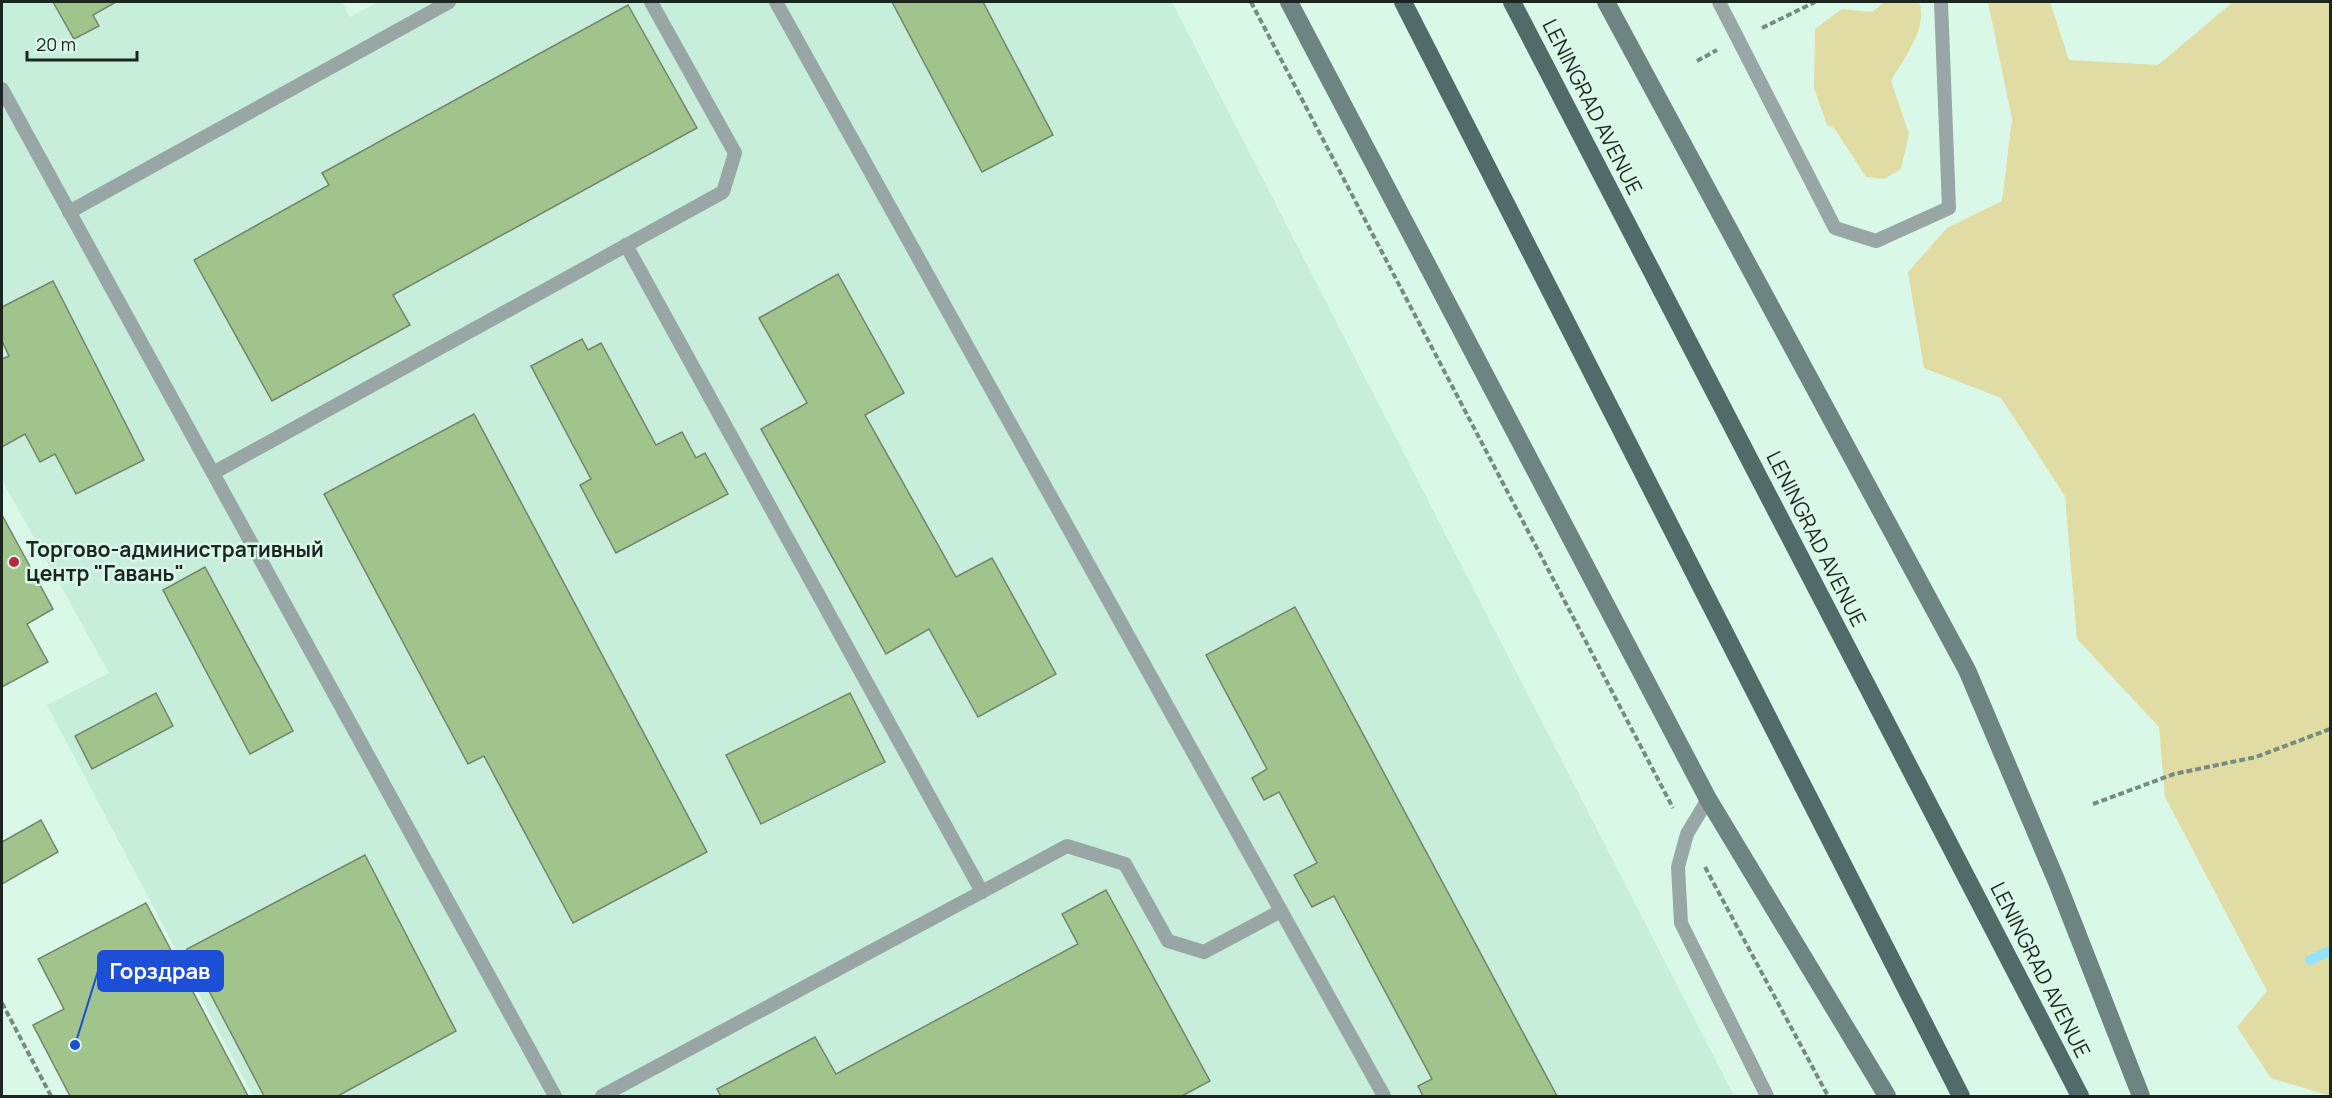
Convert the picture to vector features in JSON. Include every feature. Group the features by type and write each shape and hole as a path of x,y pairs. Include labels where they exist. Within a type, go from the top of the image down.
{"main road":[{"path":"1289,2 1708,799 1887,1096"},
{"path":"1403,2 1961,1096"},
{"name":"LENINGRAD AVENUE","path":"1512,2 2080,1096"},
{"path":"1606,2 1967,670 2057,882 2141,1096"}],"lane":[{"path":"69,212 449,2"},
{"path":"213,472 723,192 735,153 651,2"},
{"path":"776,2 1384,1096"},
{"path":"1719,2 1835,228 1876,241 1949,208 1941,2"},
{"path":"2,90 555,1096"},
{"path":"626,245 982,892"},
{"path":"1708,799 1687,834 1678,867 1681,923 1767,1096"},
{"path":"602,1096 1067,846 1125,864 1168,942 1204,952 1281,911"}],"path":[{"path":"1251,2 1687,834 1828,1096"},
{"path":"2093,804 2175,774 2256,757 2331,729"},
{"path":"2,1003 51,1096"}],"shaded area":[{"path":"2,2 342,2 350,17 378,2 1172,2 1734,1096 253,1096 47,705 109,673 2,480"},
{"path":"1885,2 1919,2 1921,22 1913,43 1891,81 1909,134 1901,169 1884,179 1866,177 1834,128 1827,125 1814,88 1815,29 1842,9 1872,12"},
{"path":"1988,2 2050,2 2069,60 2158,65 2233,2 2330,2 2330,1096 2271,1078 2237,1027 2267,991 2165,797 2159,727 2077,639 2065,496 2001,398 1924,368 1908,272 1947,228 2002,201 2012,119"}],"building":[{"path":"53,2 116,2 93,15 99,26 74,39"},
{"path":"892,2 983,2 1053,135 982,172"},
{"path":"628,5 697,128 393,295 410,325 272,401 194,260 329,185 322,173"},
{"path":"838,274 904,393 865,415 956,577 992,558 1056,674 978,717 929,629 886,654 761,429 807,403 759,318"},
{"path":"53,281 144,460 76,494 55,454 40,462 25,434 2,447 2,359 9,356 2,341 2,307"},
{"path":"582,339 588,350 601,343 656,445 682,432 696,458 705,453 728,494 616,553 580,485 591,479 531,366"},
{"path":"474,414 707,852 573,923 484,756 468,764 324,494"},
{"name":"Торгово-административный центр \"Гавань\"","path":"2,515 53,609 27,624 48,662 2,687"},
{"path":"205,567 293,731 250,754 163,590"},
{"path":"1295,607 1557,1096 1423,1096 1418,1086 1432,1079 1334,896 1312,907 1294,875 1317,863 1279,792 1264,800 1252,778 1267,769 1206,655"},
{"path":"156,693 173,726 92,769 75,736"},
{"path":"850,693 885,762 761,824 726,755"},
{"path":"41,820 58,852 2,884 2,842"},
{"path":"365,855 456,1031 338,1096 264,1096 187,949"},
{"path":"1106,890 1210,1081 1182,1096 721,1096 717,1089 815,1037 836,1074 1078,944 1062,914"},
{"path":"146,903 248,1096 70,1096 33,1025 64,1009 38,959"}],"waterway":[{"path":"2310,960 2330,951"}],"place":[{"name":"Торгово-административный центр \"Гавань\"","path":"14,562"},
{"name":"Горздрав","path":"75,1045"}]}
